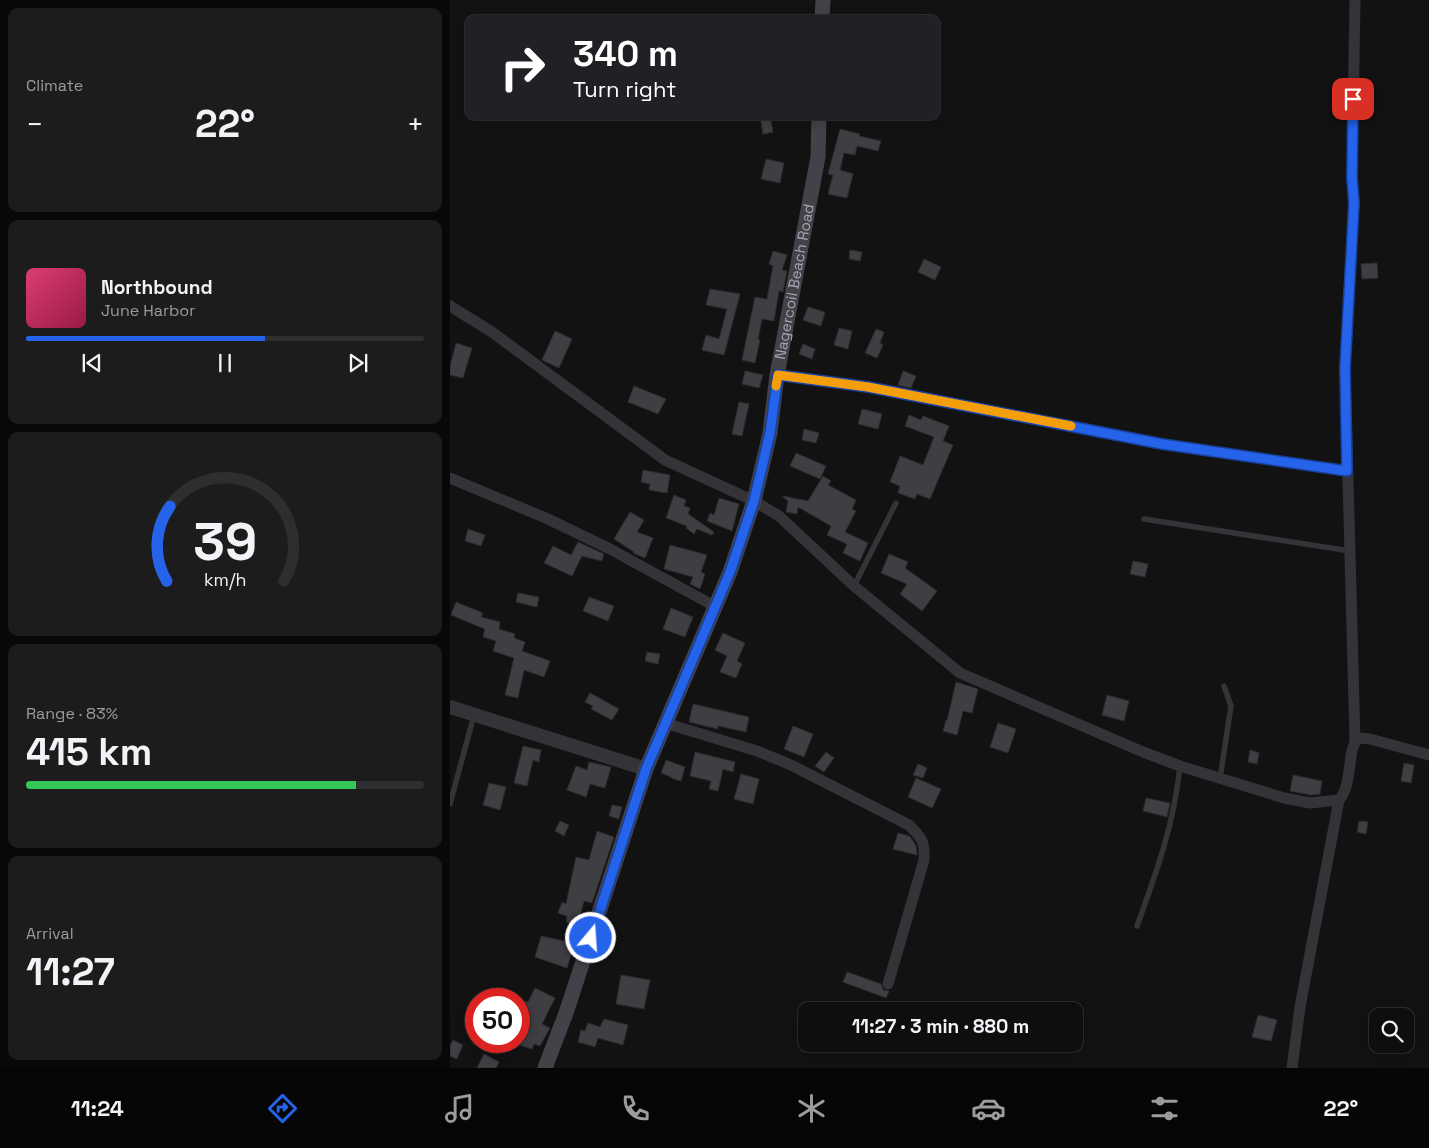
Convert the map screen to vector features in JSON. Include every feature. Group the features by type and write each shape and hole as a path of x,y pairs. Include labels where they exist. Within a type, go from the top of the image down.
{"main road":[{"path":"822,15 823,0"},
{"name":"Nagercoil Beach Road","path":"545,1068 566,1013 646,769 730,572 754,501 770,433 778,375 818,157 819,120"}],"street":[{"path":"1292,1068 1300,1007 1339,800 1346,789 1355,740 1345,368 1354,203 1352,179 1355,0"},
{"path":"450,306 492,332 665,460 754,501 778,516 854,586 960,673 1143,752 1180,766 1284,798 1310,803 1339,800"},
{"path":"778,375 868,387 1162,444 1347,471"},
{"path":"450,478 548,519 610,549 716,606"},
{"path":"450,707 646,769"},
{"path":"665,723 757,752 790,765 909,825 923,838 924,860 888,984"},
{"path":"1355,740 1364,737 1429,755"}],"lane":[{"path":"854,586 896,503"},
{"path":"1144,519 1350,551"},
{"path":"1220,779 1231,706 1224,686"},
{"path":"450,804 474,715"},
{"path":"1137,926 1162,857 1177,797 1180,766"}],"building":[{"path":"761,120 771,120 773,132 763,134"},
{"path":"840,129 881,141 878,151 857,146 855,155 844,153 840,170 853,174 847,198 828,194 833,175 828,174"},
{"path":"766,159 784,163 780,183 761,179"},
{"path":"850,250 862,252 860,261 849,259"},
{"path":"773,251 787,255 782,270 787,271 783,292 779,291 774,321 762,319 755,363 742,360 755,297 767,299 773,266 769,264"},
{"path":"924,259 941,267 935,280 918,272"},
{"path":"1377,263 1378,278 1362,279 1361,264"},
{"path":"710,289 740,294 724,355 702,350 706,335 719,339 727,309 706,305"},
{"path":"808,307 825,312 821,326 803,320"},
{"path":"839,328 852,331 848,349 834,345"},
{"path":"876,329 884,332 880,343 883,345 877,358 865,353"},
{"path":"555,331 572,339 559,368 542,360"},
{"path":"456,343 472,348 463,378 450,375 450,366"},
{"path":"803,344 815,349 812,359 799,354"},
{"path":"745,371 763,375 759,388 742,384"},
{"path":"903,371 916,376 911,388 898,385"},
{"path":"634,386 666,399 658,414 628,402"},
{"path":"739,402 749,404 742,436 732,434"},
{"path":"862,409 882,414 878,429 858,424"},
{"path":"909,415 921,420 923,416 949,426 943,441 953,445 930,499 917,494 915,499 898,493 900,486 890,482 900,456 923,465 934,437 905,426"},
{"path":"804,429 819,433 816,443 802,440"},
{"path":"796,453 826,466 820,479 790,466"},
{"path":"643,470 670,475 667,493 649,490 650,484 641,482"},
{"path":"823,476 831,481 828,485 856,500 852,509 856,511 845,532 868,543 860,561 843,553 847,544 827,535 831,526 798,507 797,514 786,512 788,501 783,496 808,501"},
{"path":"674,495 686,500 684,506 690,508 688,514 714,532 712,535 697,529 694,534 686,528 687,526 666,518"},
{"path":"719,498 739,504 732,531 707,521 710,513 714,515"},
{"path":"630,512 644,520 637,532 653,538 645,558 633,553 614,539"},
{"path":"468,529 485,535 481,546 465,541"},
{"path":"578,542 604,554 602,561 582,556 572,576 544,563 553,546 571,555"},
{"path":"670,545 707,555 701,572 705,574 700,589 690,584 693,577 664,569"},
{"path":"889,554 908,562 905,568 937,591 922,611 900,594 907,584 881,573"},
{"path":"1133,561 1148,564 1145,577 1130,574"},
{"path":"518,593 539,597 537,607 516,602"},
{"path":"589,597 614,606 608,621 583,611"},
{"path":"456,602 483,613 481,617 500,622 499,629 515,634 514,638 525,642 522,651 550,661 544,677 524,670 518,698 505,695 514,658 493,651 496,641 483,637 485,629 451,615"},
{"path":"671,608 693,617 685,637 663,629"},
{"path":"723,633 745,643 737,661 742,664 736,678 720,672 727,656 715,650"},
{"path":"647,652 660,654 658,664 645,661"},
{"path":"956,682 978,689 972,713 963,711 957,735 943,731"},
{"path":"590,693 619,709 612,720 591,709 593,706 585,702"},
{"path":"1107,695 1129,701 1124,721 1102,715"},
{"path":"693,704 749,717 746,732 718,726 718,729 689,722"},
{"path":"998,723 1016,729 1008,753 990,747"},
{"path":"793,726 813,734 804,757 784,749"},
{"path":"523,746 541,750 539,762 533,760 527,786 514,783"},
{"path":"1250,750 1259,753 1257,764 1248,762"},
{"path":"695,752 735,762 733,772 723,769 718,791 709,789 711,781 690,776"},
{"path":"826,752 834,758 824,772 815,766"},
{"path":"666,760 685,767 681,781 661,773"},
{"path":"589,762 611,767 605,788 590,784 586,797 567,790 576,766 587,770"},
{"path":"1404,763 1414,765 1411,783 1401,781"},
{"path":"918,764 927,768 923,778 913,775"},
{"path":"741,774 759,779 753,804 734,799"},
{"path":"1293,775 1322,781 1320,794 1311,795 1290,791"},
{"path":"916,778 941,789 932,808 908,797"},
{"path":"489,783 506,787 500,810 483,805"},
{"path":"1146,798 1170,803 1167,817 1143,811"},
{"path":"612,805 622,807 619,819 609,816"},
{"path":"560,821 569,825 564,836 555,831"},
{"path":"1359,821 1368,822 1366,834 1357,832"},
{"path":"597,831 614,837 592,903 584,901 578,925 566,922 567,916 558,913 562,902 566,904 576,857 589,860"},
{"path":"898,833 911,838 916,846 917,855 893,849"},
{"path":"541,936 578,944 576,953 572,952 567,968 535,957"},
{"path":"847,972 881,984 883,990 889,991 886,998 843,982"},
{"path":"621,975 650,980 644,1009 616,1004"},
{"path":"535,988 555,998 542,1024 550,1028 540,1046 534,1044 532,1049 530,1048 530,998"},
{"path":"1258,1015 1277,1020 1271,1041 1252,1037"},
{"path":"604,1019 628,1025 623,1045 598,1038 595,1047 578,1042 581,1030 585,1031 588,1023 600,1027"},
{"path":"453,1040 463,1045 457,1059 450,1056 450,1046"},
{"path":"484,1054 499,1062 496,1068 477,1068"}],"slow traffic":[{"path":"776,386 778,375 832,382 868,387 1071,426"}],"route":[{"path":"591,938 646,769 730,572 754,501 770,433 778,375 868,387 1162,444 1347,471 1345,368 1354,203 1352,179 1353,99"}]}
